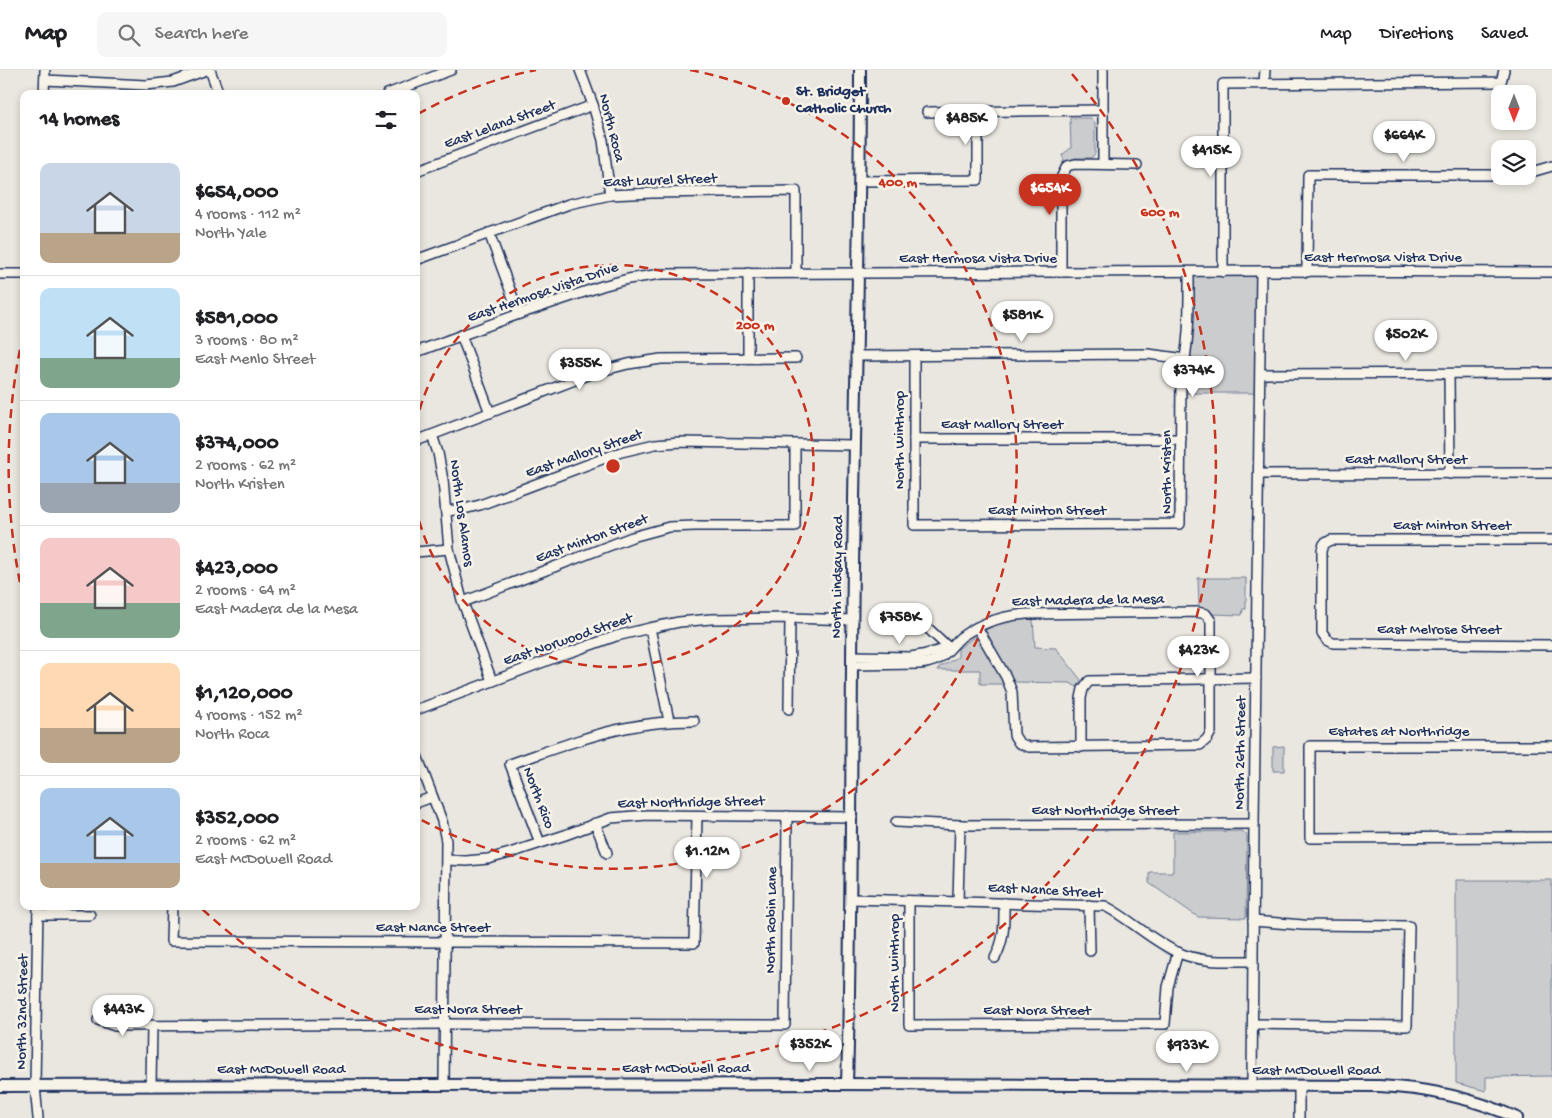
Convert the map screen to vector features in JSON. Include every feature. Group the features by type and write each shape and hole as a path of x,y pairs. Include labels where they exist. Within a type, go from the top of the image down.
{"main road":[{"name":"North Lindsay Road","path":"847,1084 851,899 854,445 860,181 860,70"},
{"name":"East McDowell Road","path":"0,1086 847,1084 1379,1086 1420,1089 1469,1100 1487,1105 1517,1118"}],"street":[{"path":"44,90 45,70"},
{"path":"45,80 146,85 174,82 206,70"},
{"path":"210,70 218,90"},
{"path":"398,90 451,70"},
{"name":"North Roca","path":"580,70 603,140 610,195"},
{"path":"1103,70 1103,164"},
{"path":"1264,83 1265,70"},
{"path":"1223,272 1223,84 1501,82 1504,70"},
{"name":"East Leland Street","path":"420,170 593,105"},
{"path":"927,112 1103,110"},
{"path":"860,181 978,180 978,111"},
{"path":"1061,272 1061,188 1062,176 1067,166 1076,164 1137,165"},
{"path":"1536,170 1552,166"},
{"path":"1308,272 1308,175 1491,175"},
{"name":"East Laurel Street","path":"420,259 569,204 610,195 652,192 796,191 796,273"},
{"path":"489,233 519,314"},
{"name":"East Hermosa Vista Drive","path":"420,351 602,286 628,279 661,274 1261,271 1552,272"},
{"name":"North 26th Street","path":"1252,1085 1252,921 1261,271"},
{"name":"North Kristen","path":"1180,524 1182,377 1186,359 1189,317 1189,272"},
{"path":"748,273 748,358"},
{"path":"0,274 20,274"},
{"path":"462,335 490,413"},
{"path":"856,356 1148,354 1186,359"},
{"name":"North Winthrop","path":"914,356 914,525"},
{"path":"420,440 593,373 628,364 661,359 796,358"},
{"path":"1261,374 1552,373"},
{"path":"1449,374 1450,474"},
{"name":"North Los Alamos","path":"432,435 443,480 449,549 463,602 492,681"},
{"name":"East Mallory Street","path":"914,439 1181,439"},
{"name":"East Mallory Street","path":"446,512 480,504 622,452 655,444 680,442 854,445"},
{"name":"East Minton Street","path":"463,602 632,537 669,527 795,526 795,445"},
{"name":"East Mallory Street","path":"1259,474 1552,473"},
{"name":"East Minton Street","path":"914,525 1180,524"},
{"name":"East Minton Street","path":"1327,640 1322,633 1322,550 1324,544 1331,540 1552,540"},
{"path":"420,552 449,549"},
{"name":"East Madera de la Mesa","path":"852,661 929,654 949,648 962,636 977,627 992,620 1008,616 1026,614 1197,612 1206,614 1211,621 1210,679"},
{"path":"789,709 790,618"},
{"name":"East Norwood Street","path":"420,708 616,636 679,622 711,619 790,618 853,620"},
{"path":"917,618 949,648"},
{"path":"977,627 1012,692 1014,735 1020,743 1029,747 1200,745 1211,732 1210,679"},
{"path":"650,628 669,721 694,720"},
{"name":"East Melrose Street","path":"1327,640 1333,643 1552,645"},
{"path":"1081,747 1081,698 1083,689 1089,681 1256,678"},
{"name":"North Rico","path":"540,842 510,764 578,740 616,730 669,721"},
{"name":"Estates at Northridge","path":"1552,746 1310,746 1310,838 1552,837"},
{"path":"420,764 442,821 446,841 444,1085"},
{"path":"420,802 432,797"},
{"name":"East Northridge Street","path":"447,860 488,859 565,835 611,818 630,816 852,817"},
{"name":"East Nance Street","path":"172,910 171,940 694,943 697,816"},
{"name":"North Robin Lane","path":"785,1024 787,816"},
{"name":"East Northridge Street","path":"896,822 960,825 1254,824"},
{"path":"595,823 607,853"},
{"path":"958,901 960,825"},
{"name":"East Nance Street","path":"851,899 1105,906 1119,913 1178,952 1198,959 1253,961"},
{"name":"North Winthrop","path":"909,901 909,1025"},
{"path":"995,958 1001,945 1004,929 1004,903"},
{"path":"1089,905 1090,951"},
{"path":"38,910 90,915"},
{"name":"North 32nd Street","path":"38,910 35,1086 38,1118"},
{"path":"1252,921 1303,925 1409,926 1407,1026 1252,1024"},
{"name":"East Nora Street","path":"909,1025 1165,1024 1168,987 1178,952"},
{"name":"East Nora Street","path":"98,1020 115,1026 785,1024"},
{"path":"151,1086 152,1025"},
{"path":"1299,1086 1299,1118"}],"shaded area":[{"path":"1070,118 1091,118 1095,122 1095,154 1091,158 1075,158 1065,163 1062,155 1071,148"},
{"path":"1261,271 1260,393 1181,393 1189,272"},
{"path":"1198,578 1246,578 1246,609 1243,609 1242,615 1212,614 1206,609 1199,607"},
{"path":"1018,619 1033,619 1035,647 1056,648 1081,680 1077,687 1070,683 1015,682 980,684 980,670 938,670 938,668 958,657 958,649 972,638 993,626"},
{"path":"1284,746 1284,771 1273,771 1273,747"},
{"path":"1242,831 1247,836 1246,918 1198,917 1149,883 1149,872 1173,872 1173,832"},
{"path":"1456,880 1552,880 1552,1076 1486,1077 1486,1091 1456,1083"}],"place":[{"name":"St. Bridget Catholic Church","path":"786,101"}]}
